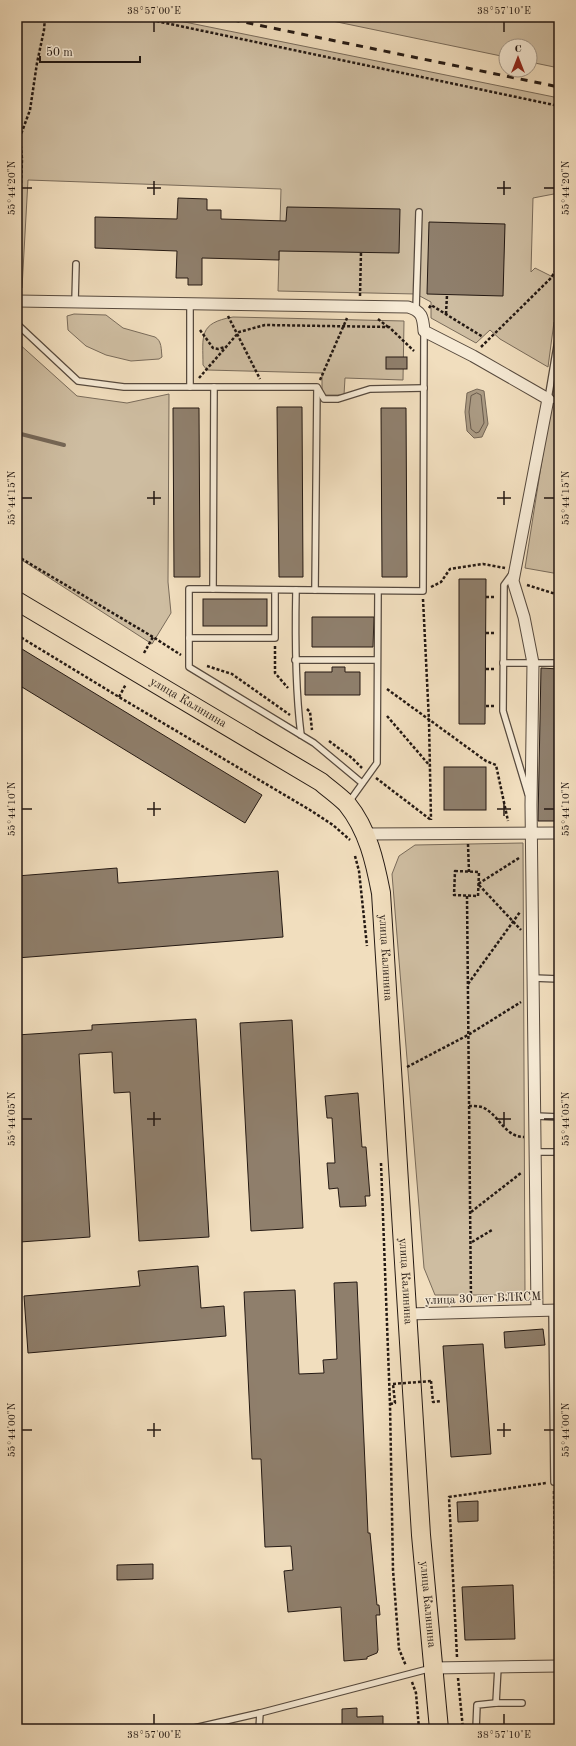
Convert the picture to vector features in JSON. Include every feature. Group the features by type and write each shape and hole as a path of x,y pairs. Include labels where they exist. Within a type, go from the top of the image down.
{"highway":[{"name":"улица Калинина","path":"17,601 321,782 346,804 358,837 375,862 381,893 403,1259 408,1314 422,1535 439,1729"}],"street":[{"path":"17,301 356,306 403,307 416,309 424,318 424,331 553,400 514,576 533,663 531,805 537,1310"},
{"path":"358,837 532,832 559,833"},
{"name":"улица 30 лет ВЛКСМ","path":"408,1314 556,1310"},
{"path":"433,1668 558,1664"}],"lane":[{"path":"416,309 419,212"},
{"path":"75,302 76,264"},
{"path":"190,303 190,387"},
{"path":"17,324 78,381 124,387 317,387"},
{"path":"362,783 314,743 189,667 189,589 423,591 424,331"},
{"path":"553,400 559,334"},
{"path":"213,589 214,387"},
{"path":"317,387 324,399 338,399 370,389 424,388"},
{"path":"315,590 317,387"},
{"path":"514,576 504,585 503,711 531,805"},
{"path":"189,638 275,638 275,590"},
{"path":"296,590 295,660 301,735"},
{"path":"346,804 377,763 378,591"},
{"path":"295,660 378,660"},
{"path":"503,663 559,663"},
{"path":"533,978 559,979"},
{"path":"535,1116 559,1117"},
{"path":"535,1152 559,1152"},
{"path":"556,1310 557,1482"},
{"path":"496,1703 498,1667"},
{"path":"190,1729 260,1713 433,1668"},
{"path":"476,1729 477,1704 522,1703"},
{"path":"259,1729 260,1713"}],"path":[{"path":"17,288 22,167 20,137 30,110 45,17"},
{"path":"137,17 559,106"},
{"path":"317,387 343,326 356,306 361,252"},
{"path":"473,356 551,278 559,265"},
{"path":"446,314 447,295"},
{"path":"222,304 264,387"},
{"path":"424,318 431,305 483,337"},
{"path":"374,316 389,327 424,360"},
{"path":"190,317 213,348 218,349 228,345"},
{"path":"190,387 239,332 265,325 389,327"},
{"path":"386,787 431,820 429,722 423,591 441,582 450,568 483,564 559,595"},
{"path":"17,635 333,824 358,837"},
{"path":"144,653 153,637"},
{"path":"119,697 126,684"},
{"path":"386,689 429,722 486,761 496,765 508,821"},
{"path":"386,715 430,766"},
{"path":"468,840 469,872"},
{"path":"355,856 359,871 368,950"},
{"path":"478,884 523,856"},
{"path":"455,871 479,872 478,884 478,896 454,895 455,871"},
{"path":"478,884 524,934"},
{"path":"467,896 472,1313"},
{"path":"468,984 524,907"},
{"path":"406,1068 468,1035 525,1000"},
{"path":"469,1106 480,1106 487,1110 511,1134 516,1137 526,1137"},
{"path":"381,1158 390,1404 393,1570 399,1650 416,1693 419,1729"},
{"path":"471,1213 521,1173"},
{"path":"471,1242 492,1230"},
{"path":"390,1404 395,1403 393,1384 431,1381 433,1402 441,1401"},
{"path":"463,1729 457,1667 449,1497 557,1482 558,1664"}],"shaded area":[{"path":"17,17 160,17 559,98 559,193 533,198 531,272 535,268 559,280 559,321 554,322 548,367 500,339 490,330 476,343 431,318 431,302 416,294 278,291 281,189 28,180 22,288 17,288"},
{"path":"313,17 559,17 559,68 538,64 538,38 498,38 498,55"},
{"path":"74,314 106,315 123,328 155,337 160,343 162,357 159,359 131,361 106,355 86,346 68,330 67,316"},
{"path":"233,317 404,321 403,380 345,378 344,395 322,395 322,373 207,370 203,365 203,339 205,332 208,327 214,323"},
{"path":"17,342 77,396 127,403 169,394 168,582 171,613 152,644 17,557"},
{"path":"559,352 559,574 525,568"},
{"path":"523,843 525,1295 435,1295 424,1268 392,874 399,856 415,845"}],"water":[{"path":"477,389 484,391 488,424 482,437 474,438 467,431 465,412 467,393"}],"building":[{"path":"178,198 207,199 207,210 221,210 221,219 286,221 287,207 400,209 399,253 279,251 279,260 202,258 202,285 188,285 188,278 176,278 177,251 95,248 95,217 177,219"},
{"path":"429,222 505,224 503,296 427,294"},
{"path":"386,357 407,357 407,369 386,369"},
{"path":"277,407 302,407 303,577 279,577"},
{"path":"173,408 199,408 200,577 174,577"},
{"path":"381,408 406,408 407,577 382,577"},
{"path":"459,579 486,579 485,724 459,724"},
{"path":"203,599 267,599 267,626 203,626"},
{"path":"312,617 374,617 373,647 312,647"},
{"path":"17,646 262,795 245,823 17,684"},
{"path":"332,667 345,667 345,672 360,672 360,695 305,695 305,672 332,672"},
{"path":"541,668 559,669 559,821 538,821"},
{"path":"444,767 486,767 486,810 444,810"},
{"path":"117,868 118,883 278,871 283,937 17,958 17,876"},
{"path":"196,1019 209,1237 139,1241 130,1092 114,1093 112,1052 79,1054 90,1237 20,1242 17,1192 17,1035 92,1030 92,1025"},
{"path":"292,1020 303,1228 251,1231 240,1023"},
{"path":"358,1093 362,1147 366,1147 370,1196 365,1196 366,1206 340,1207 338,1188 329,1189 327,1163 335,1163 332,1118 327,1118 325,1096"},
{"path":"198,1266 201,1308 224,1306 226,1336 28,1353 24,1296 140,1286 138,1271"},
{"path":"357,1282 368,1533 370,1533 377,1605 379,1605 380,1615 376,1615 377,1653 367,1657 367,1659 344,1661 341,1607 288,1612 284,1571 293,1570 291,1546 265,1547 261,1459 252,1459 244,1292 295,1290 299,1374 324,1373 323,1360 337,1359 334,1283"},
{"path":"543,1329 545,1345 505,1348 504,1332"},
{"path":"483,1344 491,1454 451,1457 443,1346"},
{"path":"478,1501 478,1521 458,1522 457,1502"},
{"path":"153,1564 153,1579 117,1580 117,1565"},
{"path":"513,1585 515,1639 465,1640 462,1587"},
{"path":"357,1708 357,1717 383,1716 383,1729 342,1729 342,1709"}],"waterway":[{"path":"17,433 64,445"}],"railway":[{"path":"219,17 559,87"}]}
